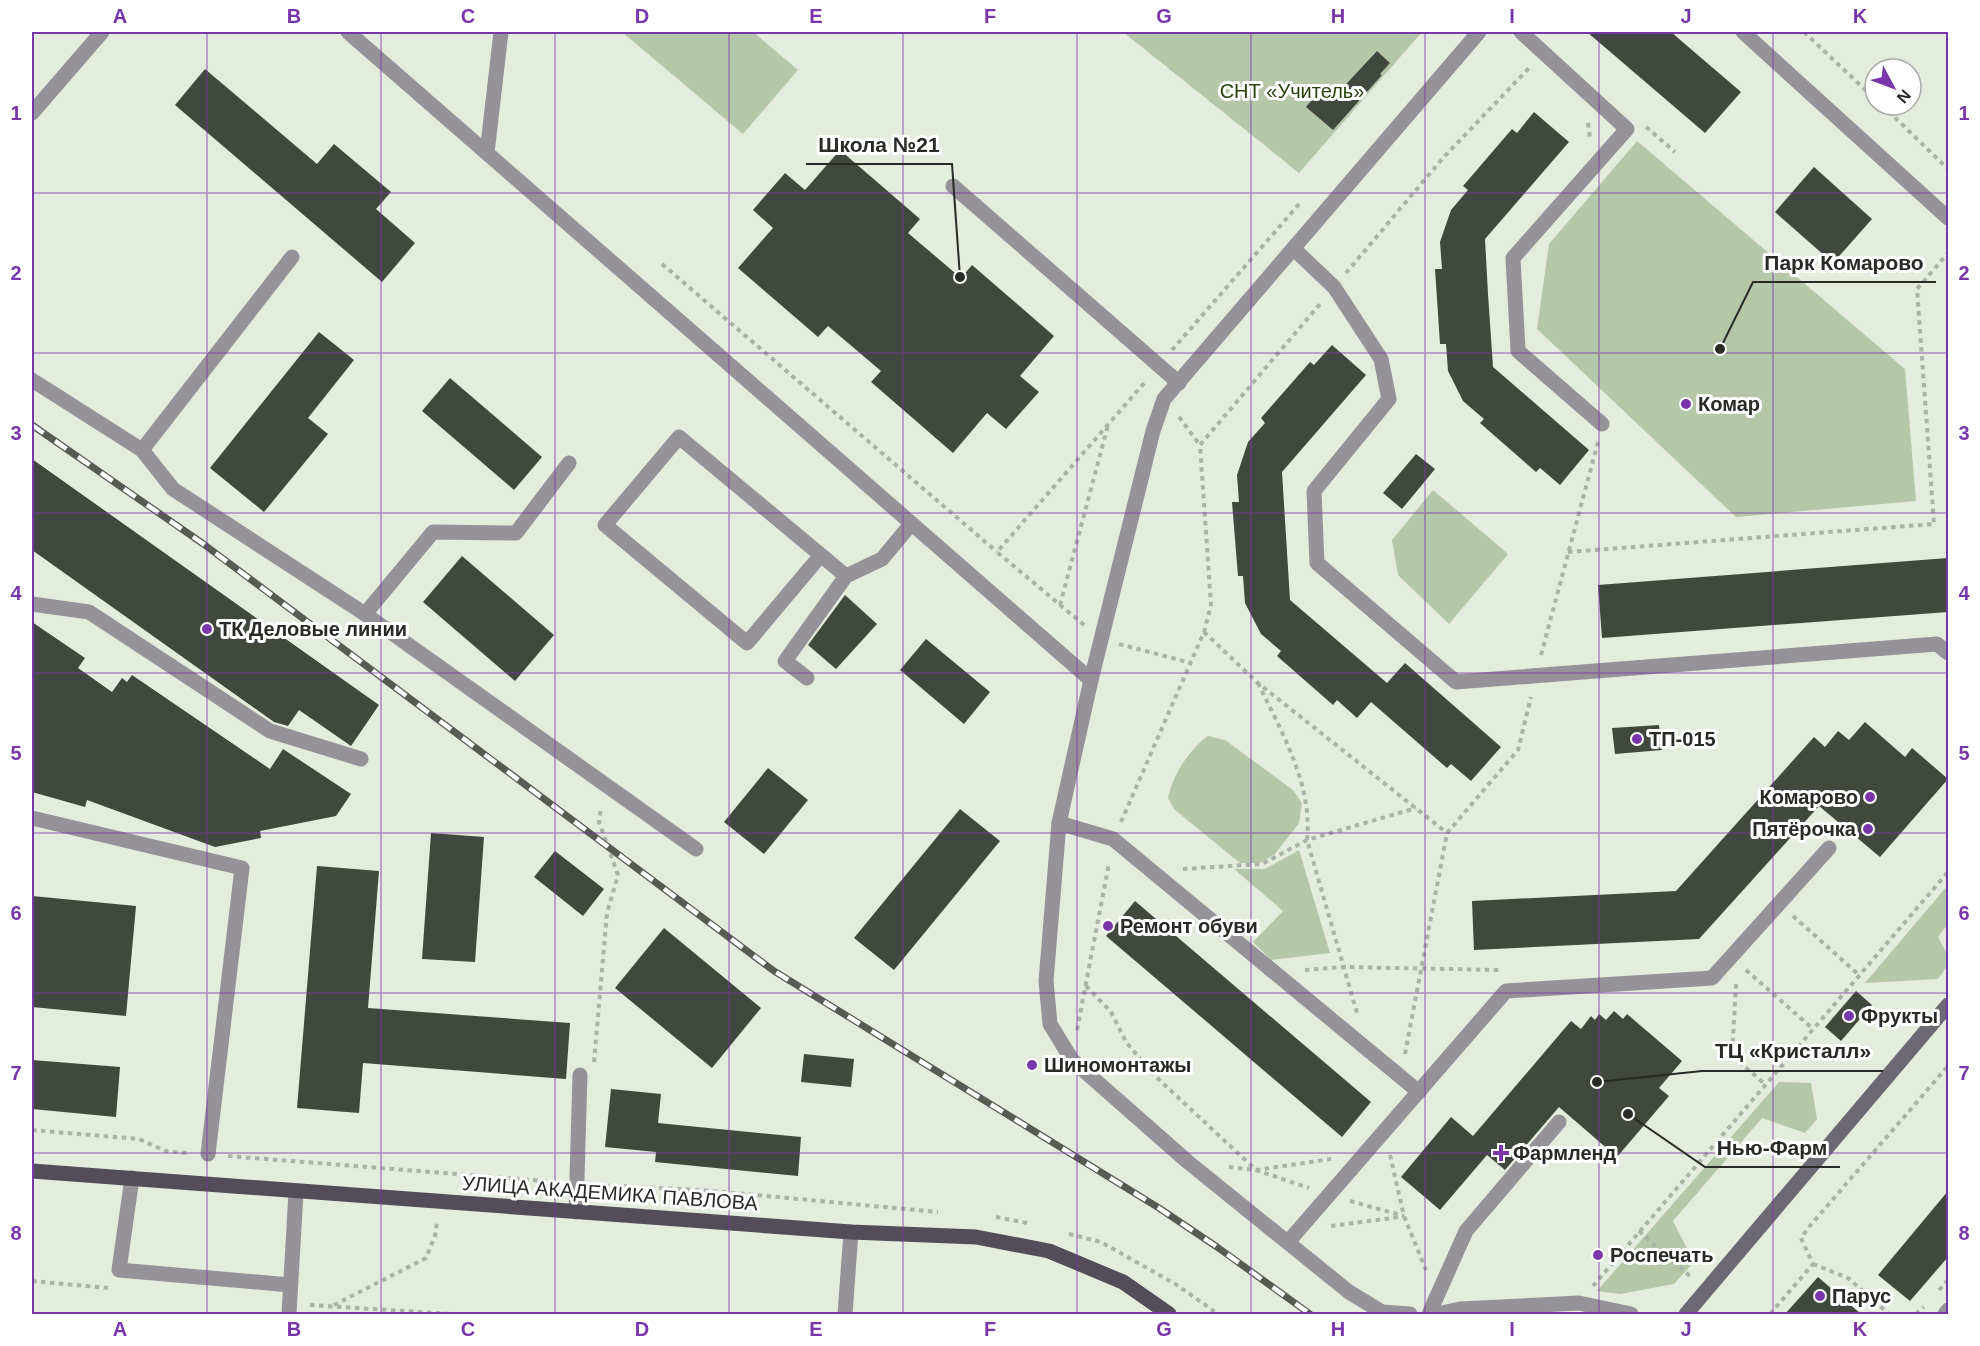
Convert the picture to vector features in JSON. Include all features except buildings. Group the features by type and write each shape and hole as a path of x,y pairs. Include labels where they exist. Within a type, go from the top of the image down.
{"main road":[{"name":"УЛИЦА АКАДЕМИКА ПАВЛОВА","path":"32,1171 851,1232 976,1237 1049,1251 1123,1282 1169,1314"}],"street":[{"path":"32,113 102,32"},
{"path":"348,32 1091,680"},
{"path":"487,153 501,32"},
{"path":"1410,1314 1382,1312 1348,1292 1188,1162 1072,1060 1050,1024 1046,981 1059,824 1091,680 1153,431 1164,399 1479,32"},
{"path":"1521,32 1628,129 1513,258 1518,351 1602,424"},
{"path":"1743,32 1948,218"},
{"path":"953,186 1179,383"},
{"path":"1294,249 1334,287 1381,359 1389,399 1314,491 1317,564 1456,682 1937,644 1948,654"},
{"path":"142,450 292,257"},
{"path":"32,380 142,450 173,489 365,614 696,849"},
{"path":"821,555 747,644 605,525 679,437 821,555 846,576"},
{"path":"365,614 433,532 516,533 569,462"},
{"path":"807,678 785,661 846,576 882,559 911,524"},
{"path":"32,604 89,612 270,731 361,759"},
{"path":"32,818 242,868 208,1154"},
{"path":"1059,824 1113,839 1419,1092"},
{"path":"1288,1242 1506,991 1712,978 1735,959 1779,903 1829,848"},
{"path":"1687,1314 1948,1005"},
{"path":"576,1212 580,1075"},
{"path":"1430,1314 1466,1231 1559,1122"},
{"path":"132,1178 119,1270 290,1285"},
{"path":"289,1314 296,1192"},
{"path":"845,1314 851,1232"},
{"path":"1437,1314 1460,1310 1579,1303 1631,1314"},
{"path":"1945,1314 1948,1310"}],"path":[{"path":"1804,32 1863,88"},
{"path":"1072,1060 1113,839 1204,632 1211,605 1200,445 1443,158 1544,53"},
{"path":"1894,117 1948,169"},
{"path":"997,552 1301,202"},
{"path":"1568,552 1934,524 1917,289 1948,253"},
{"path":"662,264 1101,640 1191,663"},
{"path":"1060,605 1108,424"},
{"path":"1395,1072 1403,1063 1447,833 1518,750 1602,424"},
{"path":"1204,632 1258,683 1447,833"},
{"path":"1258,683 1296,763 1309,822 1307,840 1367,1049"},
{"path":"580,1075 593,1074 607,913 618,875 599,822 605,784"},
{"path":"1153,871 1262,864 1307,840 1416,808"},
{"path":"1579,1303 1948,872"},
{"path":"1779,903 1859,975"},
{"path":"1735,959 1813,1029"},
{"path":"1735,959 1732,1056 1765,1084"},
{"path":"1275,972 1344,967 1500,970"},
{"path":"1086,985 1111,1012 1126,1042 1154,1075 1256,1170"},
{"path":"1889,1314 1848,1278 1813,1264 1801,1238 1948,1065"},
{"path":"1385,1130 1404,1216 1432,1284 1440,1291"},
{"path":"1256,1170 1364,1154"},
{"path":"1188,1162 1256,1170 1329,1195 1404,1216"},
{"path":"332,1306 426,1258 435,1236 442,1172"},
{"path":"1299,1230 1404,1216"},
{"path":"1639,1231 1706,1291"},
{"path":"1770,1314 1813,1264"}],"green space":[{"path":"622,32 753,32 798,70 743,134"},
{"name":"СНТ «Учитель»","path":"1123,32 1422,32 1299,173"},
{"path":"1637,141 1905,369 1916,501 1736,517 1537,329 1549,244"},
{"path":"1433,490 1508,554 1449,624 1398,575 1392,540"},
{"path":"1208,736 1225,740 1293,790 1302,803 1299,823 1275,854 1260,863 1240,863 1175,810 1168,798 1183,763 1194,748"},
{"path":"1299,850 1330,953 1271,960 1253,942 1283,911 1234,869 1265,869"},
{"path":"1948,885 1948,924 1938,937 1947,954 1948,962 1938,979 1865,983"},
{"path":"1779,1082 1811,1083 1817,1119 1805,1133 1762,1118 1673,1221 1694,1262 1674,1284 1620,1294 1597,1291"}],"railway":[{"path":"32,425 202,543 774,971 1159,1208 1310,1314"}],"place":[{"name":"Школа №21","path":"960,277"},
{"name":"Парк Комарово","path":"1720,349"},
{"name":"Комар","path":"1686,404"},
{"name":"ТК Деловые линии","path":"207,629"},
{"name":"ТП-015","path":"1637,739"},
{"name":"Комарово","path":"1870,797"},
{"name":"Пятёрочка","path":"1868,829"},
{"name":"Ремонт обуви","path":"1108,926"},
{"name":"Фрукты","path":"1849,1016"},
{"name":"Шиномонтажы","path":"1032,1065"},
{"name":"ТЦ «Кристалл»","path":"1597,1082"},
{"name":"Нью-Фарм","path":"1628,1114"},
{"name":"Фармленд","path":"1501,1153"},
{"name":"Роспечать","path":"1598,1255"},
{"name":"Парус","path":"1820,1296"}]}
